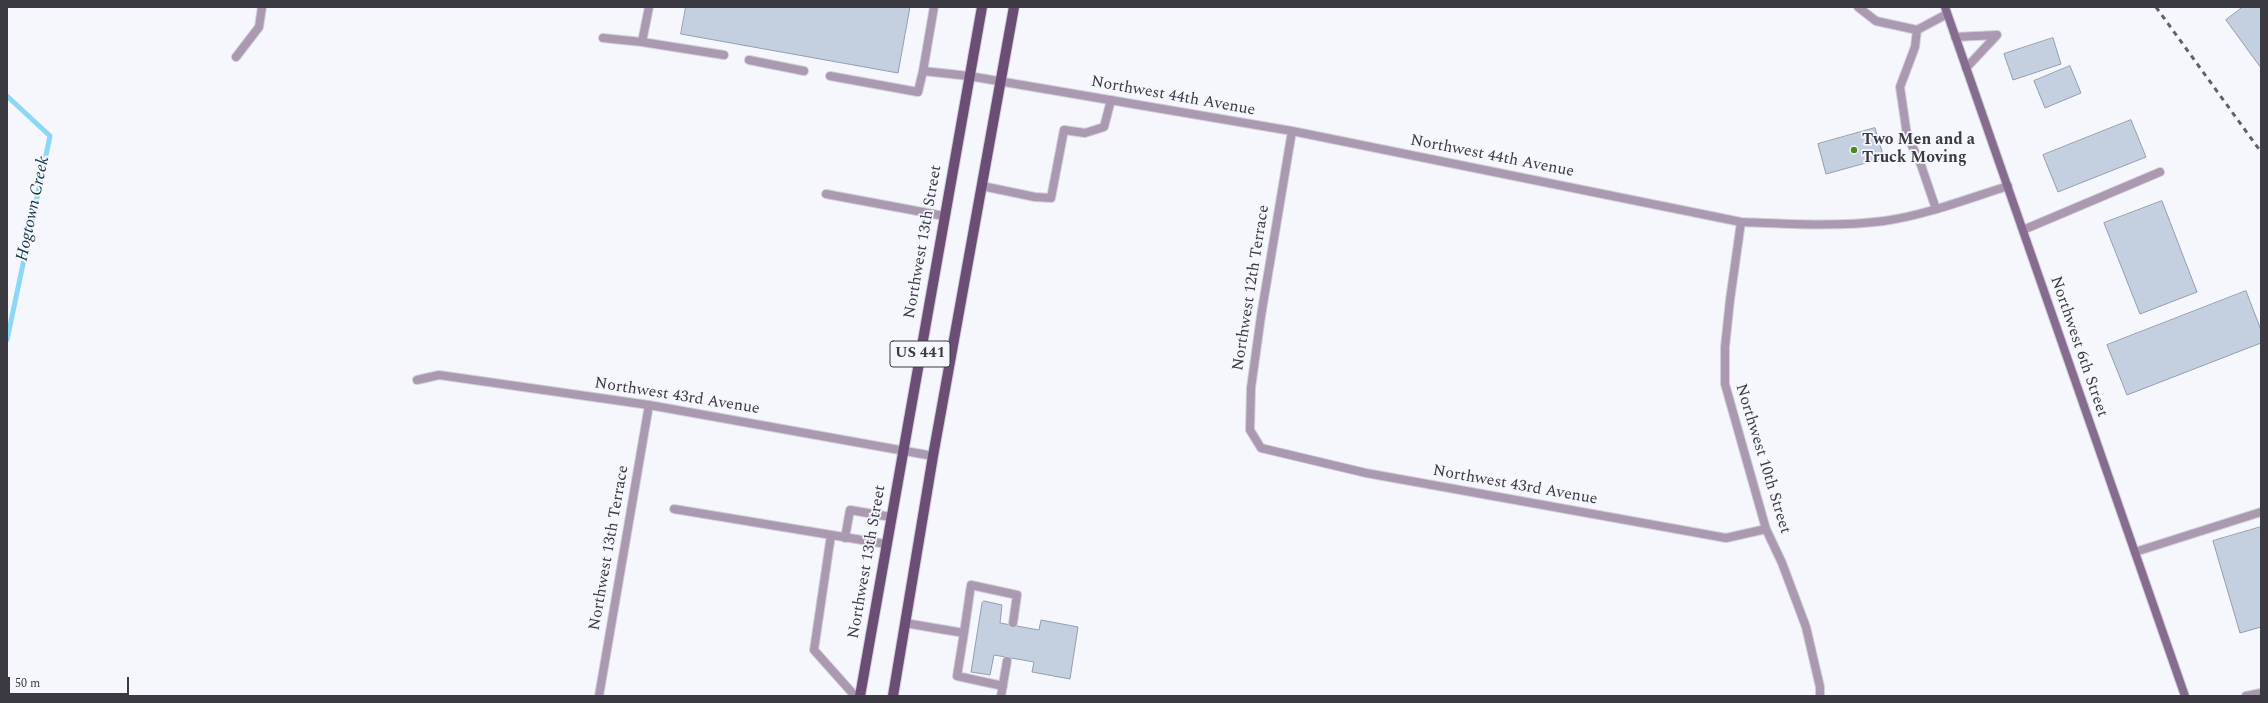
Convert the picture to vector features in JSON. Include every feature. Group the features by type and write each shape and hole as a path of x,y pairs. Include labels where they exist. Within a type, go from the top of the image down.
{"main road":[{"name":"Northwest 13th Street","path":"860,696 902,451 982,7"},
{"name":"US 441","path":"892,696 933,456 1014,7"},
{"name":"Northwest 6th Street","path":"1946,11 2185,696"}],"street":[{"path":"236,57 259,27 262,7"},
{"path":"642,42 649,7"},
{"path":"830,76 918,92 934,7"},
{"path":"1858,7 1876,21 1918,30"},
{"path":"1936,209 1921,165 1907,135 1900,87 1915,47 1918,30 1946,11"},
{"path":"1956,37 1997,35 1966,68"},
{"path":"603,38 642,42 724,55"},
{"path":"749,60 804,71"},
{"name":"Northwest 44th Avenue","path":"923,71 1000,81 1292,131 1741,222 1815,225 1884,221 1936,209 2008,186"},
{"path":"982,186 1035,197 1051,198 1064,130 1085,133 1104,128 1111,100"},
{"name":"Northwest 12th Terrace","path":"1261,448 1250,430 1251,388 1261,316 1292,131"},
{"path":"2023,230 2160,172"},
{"path":"826,194 944,216"},
{"name":"Northwest 10th Street","path":"1741,222 1729,308 1724,384 1766,528 1782,563 1806,627 1820,686 1820,696"},
{"name":"Northwest 43rd Avenue","path":"417,380 439,375 649,405 933,456"},
{"name":"Northwest 13th Terrace","path":"599,696 649,405"},
{"name":"Northwest 43rd Avenue","path":"1261,448 1366,473 1726,538 1766,528"},
{"path":"674,509 886,544"},
{"path":"845,538 850,510 891,517"},
{"path":"2135,552 2261,512"},
{"path":"831,535 814,650 855,696"},
{"path":"1002,686 956,676 971,585 1017,595 1013,623"},
{"path":"905,623 964,633"},
{"path":"1001,696 1007,661"},
{"path":"2246,696 2261,693"}],"building":[{"path":"686,7 910,7 898,73 681,34"},
{"path":"2243,7 2261,7 2261,68 2226,20"},
{"path":"2053,38 2061,64 2013,80 2004,54"},
{"path":"2070,66 2081,93 2045,108 2034,81"},
{"path":"2131,120 2146,157 2058,192 2043,155"},
{"path":"1875,128 1884,158 1826,174 1818,144"},
{"path":"2162,201 2197,292 2140,314 2104,223"},
{"path":"2246,291 2261,330 2261,343 2127,395 2107,345"},
{"path":"2261,527 2261,627 2240,633 2213,541"},
{"path":"984,601 1002,605 1000,623 1039,630 1041,620 1078,627 1070,679 1032,672 1034,662 994,655 990,675 971,672 982,603"}],"waterway":[{"name":"Hogtown Creek","path":"7,96 50,136 7,340"}],"railway":[{"path":"2156,7 2261,152"}],"place":[{"name":"Two Men and a Truck Moving","path":"1854,150"}]}
